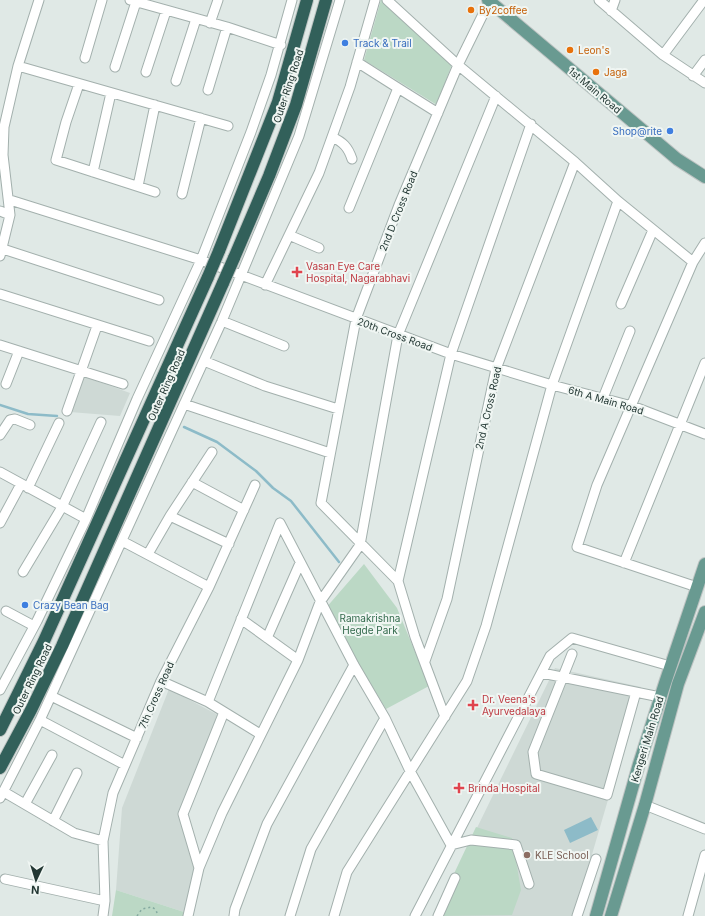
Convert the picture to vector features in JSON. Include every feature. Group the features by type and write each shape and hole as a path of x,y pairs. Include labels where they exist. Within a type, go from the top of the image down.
{"highway":[{"name":"Outer Ring Road","path":"0,730 44,641 219,251 278,102 308,0"},
{"name":"Outer Ring Road","path":"0,768 32,710 62,646 269,176 296,105 326,0"}],"main road":[{"name":"1st Main Road","path":"488,1 677,159 705,177"},
{"name":"Kengeri Main Road","path":"596,916 660,697 705,564"},
{"name":"Kengeri Main Road","path":"611,916 645,805 678,684 705,612"}],"street":[{"path":"39,0 18,66 4,127 2,155 10,200 10,215 1,252 159,300"},
{"path":"85,58 102,0"},
{"path":"146,72 164,10 165,0"},
{"path":"210,23 218,0"},
{"path":"0,690 34,626 86,519 137,399 201,260 251,132 280,45 292,0"},
{"path":"103,841 74,833 25,804 2,795 40,720 222,321 299,136 340,0"},
{"path":"265,285 319,173 357,62 376,0"},
{"path":"387,0 458,65 531,124 618,201 693,262"},
{"path":"599,0 663,55 705,83"},
{"path":"611,11 615,0"},
{"path":"663,55 704,0"},
{"path":"115,67 133,1 227,27 280,45"},
{"name":"2nd D Cross Road","path":"360,545 321,504 356,319 399,205 458,65 488,1"},
{"path":"176,81 196,19"},
{"path":"208,90 227,27"},
{"path":"693,76 705,60"},
{"path":"357,62 438,113"},
{"path":"18,66 228,126"},
{"path":"79,84 66,122 56,160 155,192"},
{"path":"349,208 398,88"},
{"path":"93,172 111,93"},
{"path":"188,916 199,868 222,813 298,660 320,602 360,545 398,335 496,96"},
{"path":"138,186 155,105"},
{"path":"182,194 201,118"},
{"path":"398,581 451,354 531,124"},
{"path":"332,137 344,144 349,150 352,158"},
{"name":"2nd A Cross Road","path":"425,661 448,599 496,369 575,162"},
{"name":"20th Cross Road","path":"10,200 201,260 451,354 552,385"},
{"path":"334,916 348,872 466,681 486,626 552,385 618,201"},
{"path":"0,211 10,215"},
{"path":"621,304 653,230"},
{"path":"289,234 319,248"},
{"path":"697,587 577,547 597,485 632,406 659,338 693,262 705,243"},
{"path":"0,294 97,326 149,341"},
{"path":"222,321 284,346"},
{"path":"68,411 97,326"},
{"path":"603,398 630,331"},
{"path":"0,345 123,384"},
{"path":"6,384 19,351"},
{"path":"204,361 265,386 338,409"},
{"path":"624,563 705,363"},
{"name":"6th A Main Road","path":"552,385 632,406 705,434"},
{"path":"184,404 330,453"},
{"path":"0,435 10,420 15,419 30,425"},
{"path":"23,572 62,507 101,422"},
{"path":"0,523 24,486 59,423"},
{"path":"148,554 170,516 212,452"},
{"path":"0,472 86,519"},
{"path":"192,482 244,510"},
{"name":"7th Cross Road","path":"103,916 105,901 103,841 113,793 161,681 209,587 255,485"},
{"path":"170,516 229,544"},
{"path":"208,702 280,524 354,666 385,718 410,771 451,845"},
{"path":"122,541 209,587"},
{"path":"360,545 398,581 415,637 445,717"},
{"path":"267,638 300,563"},
{"path":"6,611 34,626"},
{"path":"241,619 298,660"},
{"path":"418,914 451,845 550,656 572,638 670,666"},
{"path":"572,654 533,752 536,774 607,795 636,692"},
{"path":"234,916 235,909 267,824 354,666"},
{"path":"542,673 660,697"},
{"path":"161,681 208,702 260,734"},
{"path":"51,696 137,738"},
{"path":"199,868 183,814 224,712"},
{"path":"290,916 311,849 385,718"},
{"path":"40,720 125,765"},
{"path":"25,804 52,755"},
{"path":"53,821 77,773"},
{"path":"645,805 705,829"},
{"path":"451,845 471,840 516,845 529,884"},
{"path":"688,916 705,855"},
{"path":"577,916 596,859"},
{"path":"438,916 455,878"},
{"path":"5,879 105,901"}],"path":[{"path":"137,916 142,909 152,908 156,910 158,916"}],"shaded area":[{"path":"83,376 130,393 120,416 70,412"},
{"path":"555,668 641,687 574,916 434,916"},
{"path":"169,689 218,715 179,814 196,869 184,912 116,890 122,808"}],"green space":[{"path":"381,0 383,0 452,64 437,105 364,60"},
{"name":"Ramakrishna Hegde Park","path":"364,564 397,608 429,686 386,709 325,609"},
{"path":"476,827 512,838 521,890 512,915 434,916"},
{"path":"116,890 184,912 183,916 112,916"}],"water":[{"path":"591,817 598,830 570,843 564,830"}],"waterway":[{"path":"0,405 28,414 57,416"},
{"path":"184,427 217,442 256,471 273,488 291,501 339,562"}],"place":[{"name":"By2coffee","path":"471,10"},
{"name":"Track & Trail","path":"345,43"},
{"name":"Leon's","path":"570,50"},
{"name":"Jaga","path":"596,72"},
{"name":"Shop@rite","path":"670,131"},
{"name":"Vasan Eye Care Hospital, Nagarabhavi","path":"297,272"},
{"name":"Crazy Bean Bag","path":"25,605"},
{"name":"Dr. Veena's Ayurvedalaya","path":"473,705"},
{"name":"Brinda Hospital","path":"459,788"},
{"name":"KLE School","path":"527,855"}]}
